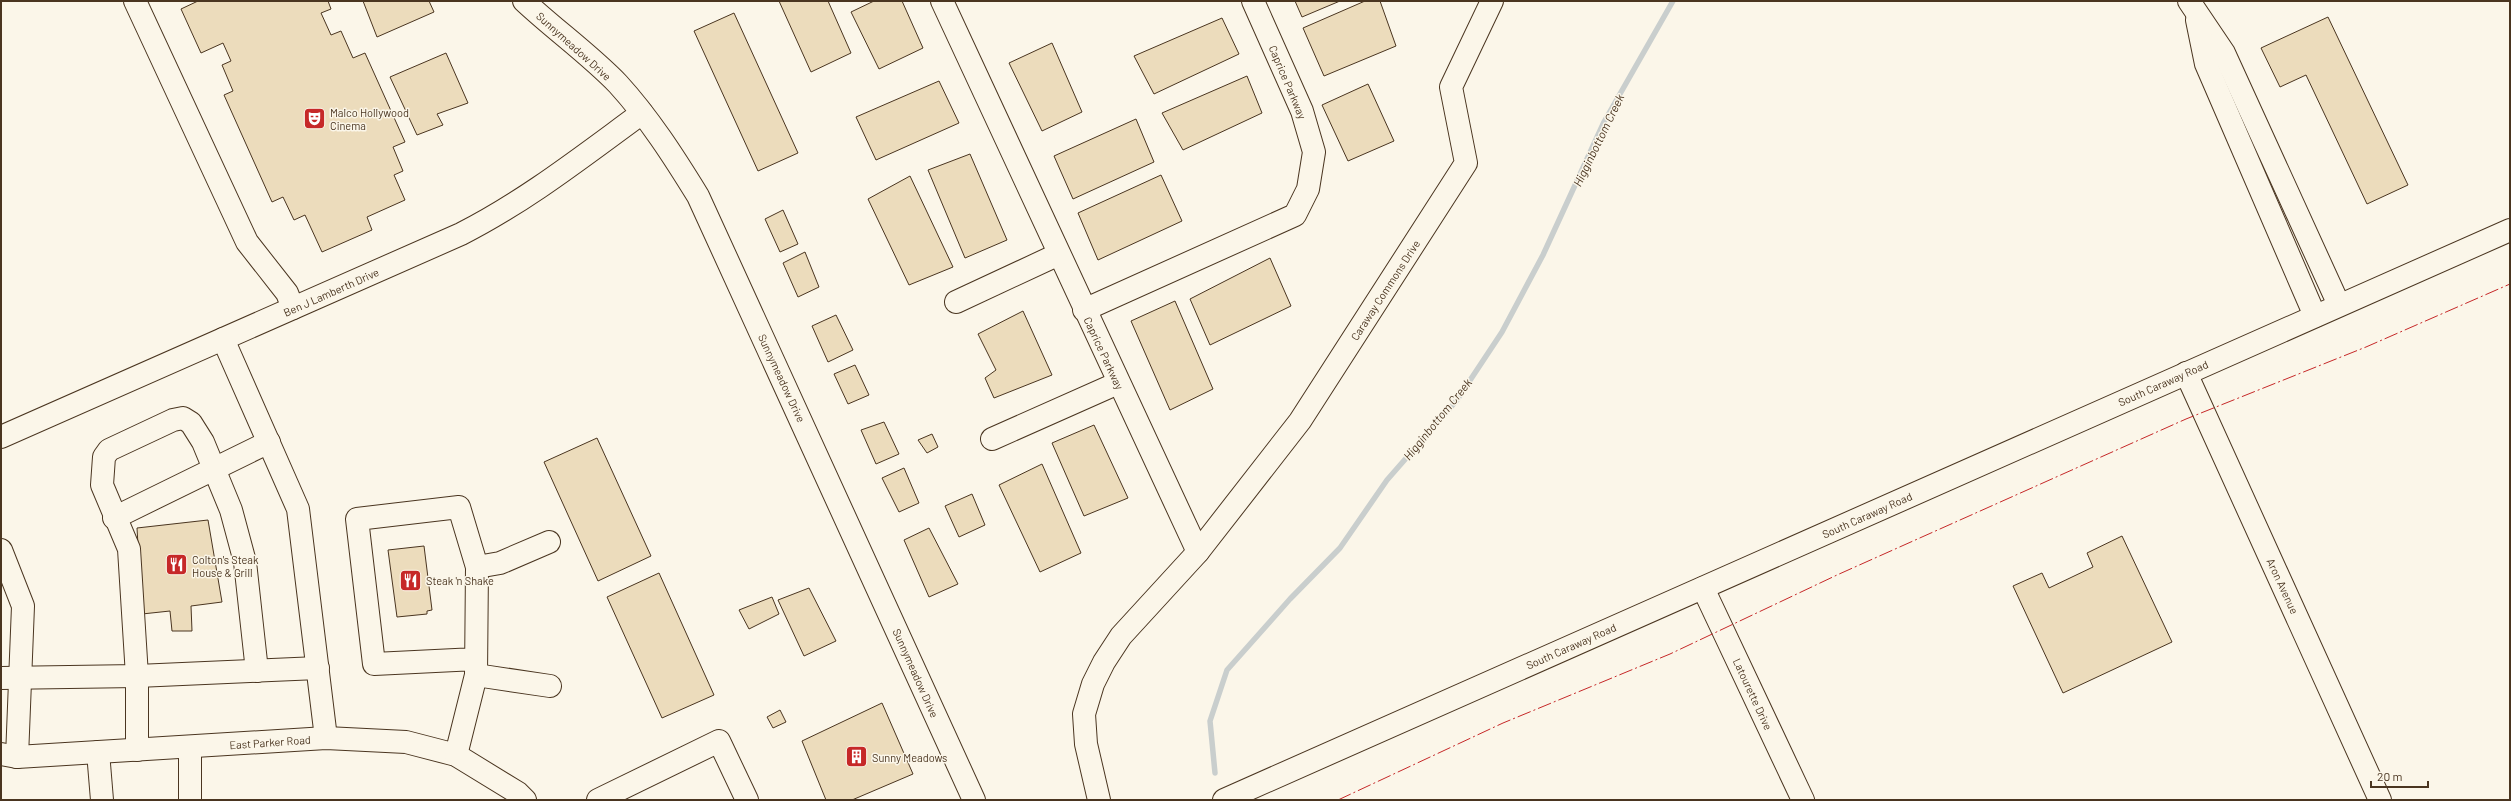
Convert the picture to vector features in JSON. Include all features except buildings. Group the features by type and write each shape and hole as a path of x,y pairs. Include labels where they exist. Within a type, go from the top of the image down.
{"street":[{"path":"135,1 247,242 287,293 293,308"},
{"name":"Sunnymeadow Drive","path":"524,1 554,30 582,50 618,85 642,113 672,154 698,196 974,800"},
{"path":"942,1 1084,310"},
{"name":"Caprice Parkway","path":"1198,552 1084,310 1295,215 1308,189 1314,152 1302,111 1253,1"},
{"name":"Caraway Commons Drive","path":"1198,552 1300,421 1466,163 1451,87 1492,1"},
{"path":"2192,6 2224,53 2339,305"},
{"path":"2192,6 2206,64 2315,316"},
{"name":"Ben J Lamberth Drive","path":"1,437 461,234 504,212 642,113"},
{"name":"South Caraway Road","path":"1224,800 2510,230"},
{"path":"956,302 1059,254"},
{"path":"223,339 269,442 301,519 326,738"},
{"name":"Aron Avenue","path":"2186,373 2380,800"},
{"path":"992,439 1118,383"},
{"path":"137,750 137,676 129,549 114,518 102,485 104,458 109,450 173,420 183,418 191,423 203,442 231,510 245,562 257,671"},
{"path":"114,518 269,442"},
{"path":"456,755 476,667 477,567 459,507 357,519 374,664 476,667 550,686"},
{"path":"477,567 500,563 549,542"},
{"path":"1,550 23,606 11,678 9,756"},
{"path":"1099,800 1086,744 1084,714 1093,684 1104,662 1121,636 1198,552"},
{"name":"Latourette Drive","path":"1703,588 1803,800"},
{"path":"11,678 137,676 318,668"},
{"name":"East Parker Road","path":"9,756 190,747 326,738 406,742 456,755 518,793 525,800"},
{"path":"603,799 719,741 747,800"},
{"path":"190,747 190,800"},
{"path":"98,752 102,800"}],"waterway":[{"name":"Higginbottom Creek","path":"1215,773 1210,721 1227,670 1290,599 1340,548 1387,480 1457,400 1502,332 1543,255 1604,122 1673,1"}],"power":[{"path":"1338,800 1503,723 1670,654 1837,575 2186,419 2366,347 2510,284"}],"place":[{"name":"Malco Hollywood Cinema","path":"315,118"},
{"name":"Colton's Steak House & Grill","path":"177,565"},
{"name":"Steak 'n Shake","path":"410,580"},
{"name":"Sunny Meadows","path":"857,757"}]}
